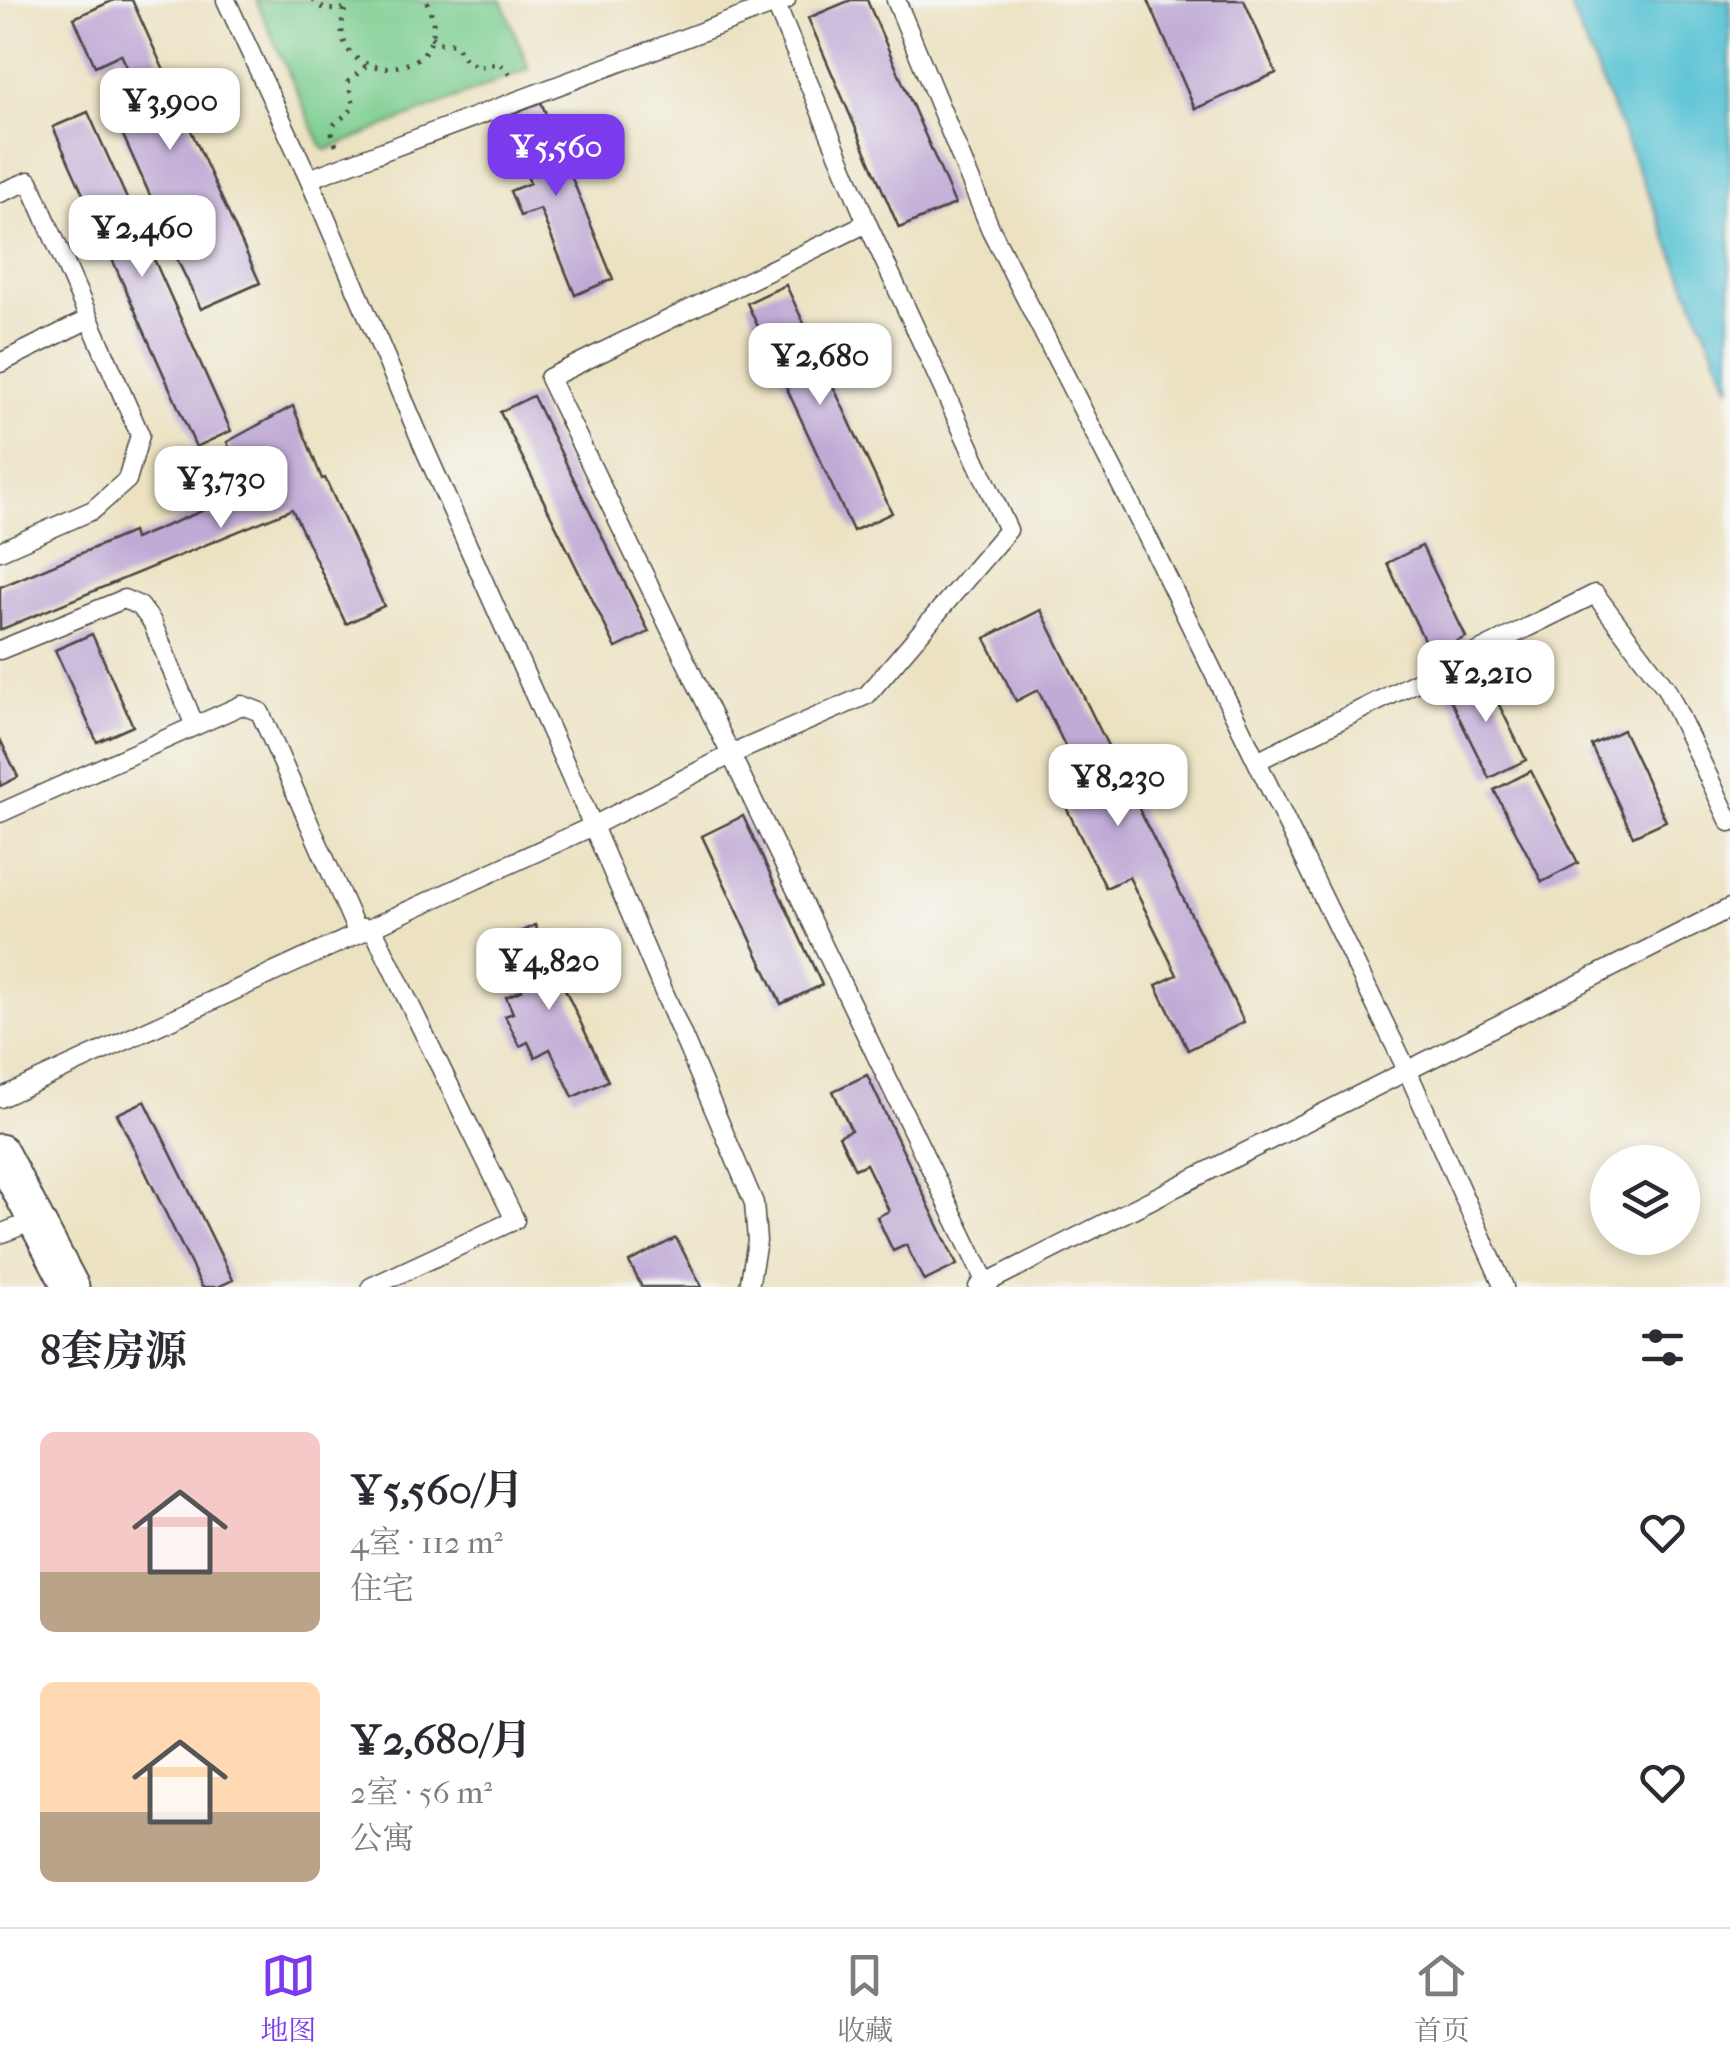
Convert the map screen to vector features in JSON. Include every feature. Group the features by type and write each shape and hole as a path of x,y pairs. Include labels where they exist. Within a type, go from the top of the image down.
{"street":[{"path":"0,1152 71,1287"}],"lane":[{"path":"226,0 594,826 754,1203 756,1242 749,1287"},
{"path":"896,0 992,230 1150,542 1407,1070 1504,1287"},
{"path":"0,1098 374,929 594,826 732,754 867,695 1008,530 867,224 779,1 309,179"},
{"path":"0,193 28,181 140,435 127,480 92,510 0,550"},
{"path":"867,224 549,378 984,1286 1730,908"},
{"path":"0,363 89,319"},
{"path":"1257,761 1596,594 1666,688 1730,822"},
{"path":"0,650 124,599 140,606 152,622 195,726"},
{"path":"0,813 242,705 260,712 355,927 374,929"},
{"path":"371,1287 515,1220 374,929"},
{"path":"0,1234 36,1220"}],"path":[{"path":"314,0 326,10 344,9"},
{"path":"349,0 342,28 345,41 367,65 383,70 408,65 418,58 431,38 432,13 426,0"},
{"path":"431,38 438,43 454,44 477,67 499,63 511,76"},
{"path":"336,145 330,132 332,127 354,106 348,82 367,65"}],"green space":[{"path":"256,0 502,0 529,69 326,150"}],"water":[{"path":"1567,0 1730,0 1730,389"}],"building":[{"path":"114,0 132,0 260,283 201,309 177,259 203,247 182,200 157,211 114,115 142,102 121,54 95,66 74,18"},
{"path":"851,0 867,0 955,204 899,228 808,18"},
{"path":"1148,0 1244,0 1276,73 1195,109"},
{"path":"541,102 613,279 575,295 540,209 520,216 510,191 530,183 503,117"},
{"path":"88,112 231,431 196,447 53,127"},
{"path":"786,285 892,513 853,531 747,303"},
{"path":"533,396 649,632 616,648 500,412"},
{"path":"293,406 322,479 325,478 384,606 346,624 292,509 0,630 0,587 132,532 134,539 248,492 227,442"},
{"path":"1422,546 1466,637 1431,654 1387,563"},
{"path":"1041,610 1244,1022 1188,1050 1156,985 1177,975 1129,877 1106,888 1060,795 1083,783 1038,690 1016,701 985,638"},
{"path":"92,634 133,726 97,742 55,650"},
{"path":"1483,672 1526,760 1489,778 1446,691"},
{"path":"1623,730 1666,821 1633,836 1591,745"},
{"path":"0,739 18,777 0,786"},
{"path":"1531,771 1578,863 1542,882 1494,790"},
{"path":"743,816 822,985 781,1004 702,836"},
{"path":"535,925 608,1081 573,1097 550,1049 535,1057 528,1042 520,1046 505,1016 513,1013 506,997 522,990 499,942"},
{"path":"867,1075 957,1265 924,1281 906,1245 893,1251 877,1217 889,1211 866,1164 855,1169 839,1136 851,1130 833,1091"},
{"path":"145,1101 233,1280 218,1287 202,1287 117,1114"},
{"path":"676,1238 702,1287 642,1287 629,1262"}]}
